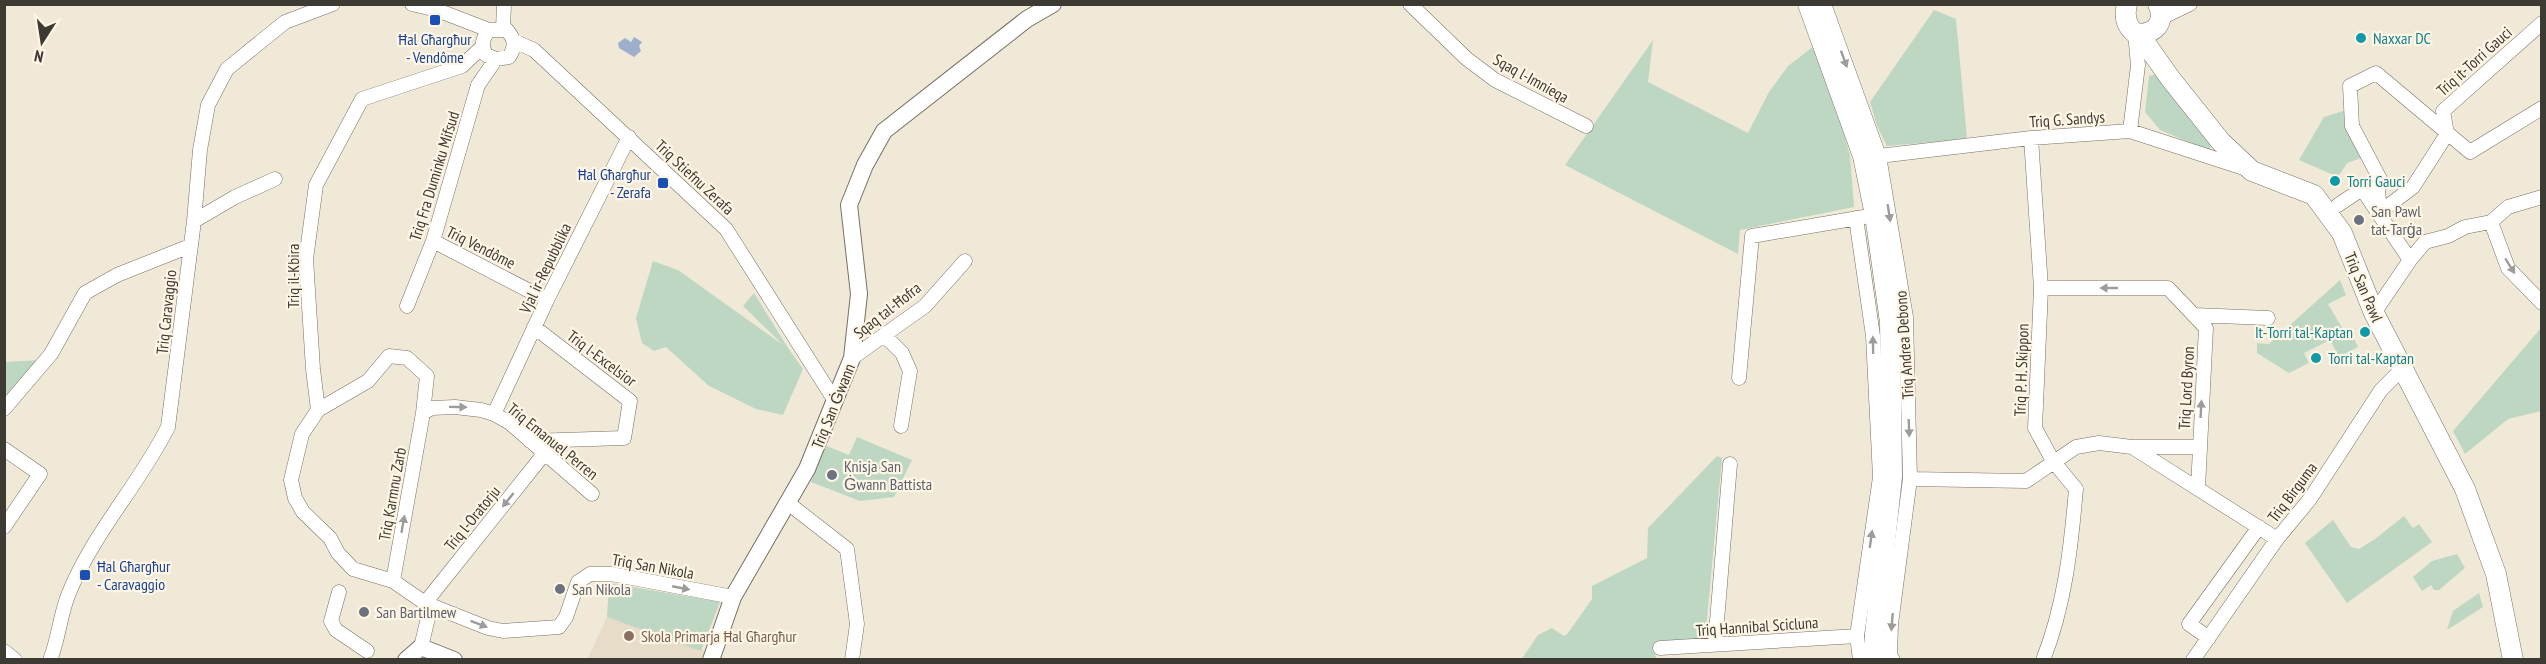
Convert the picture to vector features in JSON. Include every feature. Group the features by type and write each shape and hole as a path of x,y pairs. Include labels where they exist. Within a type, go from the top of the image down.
{"main road":[{"name":"Triq Andrea Debono","path":"1808,4 1863,156 1865,217 1890,322 1892,477 1875,634 1875,660"},
{"name":"Triq San Pawl","path":"2122,8 2128,25 2221,142 2252,171 2314,195 2342,234 2374,313 2465,489 2496,574 2513,660"},
{"path":"2137,34 2149,33 2159,16"},
{"name":"Triq San Pawl","path":"2159,16 2170,78"}],"street":[{"name":"Triq Caravaggio","path":"50,660 73,585 90,551 157,448 168,427 194,220 200,150 208,105 227,69 285,22 333,4"},
{"path":"412,4 496,30 507,30 514,40 514,48 508,57 496,59 486,55 482,47 483,38 496,30 504,4"},
{"name":"Triq San Ġwann","path":"711,660 732,597 807,469 852,358 859,294 849,205 866,165 884,131 1027,19 1053,4"},
{"name":"Sqaq l-Imnieqa","path":"1410,4 1467,58 1495,80 1586,126"},
{"name":"Triq Andrea Debono","path":"1824,4 1879,156 1906,317 1910,479 1892,624 1890,655 1893,660"},
{"path":"2159,16 2190,4"},
{"name":"Triq it-Torri Gauci","path":"2447,134 2443,111 2541,23"},
{"path":"2130,131 2138,65 2137,34"},
{"name":"Triq Stiefnu Zerafa","path":"514,40 534,50 726,229 836,401"},
{"name":"Triq il-Kbira","path":"318,410 306,259 316,185 362,99 462,66 482,47"},
{"name":"Triq Fra Duminku Mifsud","path":"407,306 433,241 478,85 496,59"},
{"path":"2379,212 2380,179 2352,126 2350,86 2376,73 2470,152 2541,108"},
{"name":"Triq G. Sandys","path":"1879,156 2031,138 2130,131 2252,171"},
{"path":"2379,212 2413,187 2447,134"},
{"name":"Vjal ir-Repubblika","path":"494,414 547,300 629,138"},
{"name":"Triq P. H. Skippon","path":"2031,138 2041,288 2036,428 2053,461 2076,489 2070,551 2054,634 2043,660"},
{"path":"194,220 235,197 275,179"},
{"path":"2338,205 2362,189 2410,260"},
{"path":"2374,313 2425,242 2448,236 2465,227 2491,222 2508,207 2541,197"},
{"path":"1739,378 1752,236 1865,217"},
{"name":"Triq Andrea Debono","path":"1860,660 1857,636 1880,477 1865,217"},
{"path":"2491,222 2508,268 2541,303"},
{"name":"Triq Vendôme","path":"433,241 547,300"},
{"path":"4,409 51,354 85,292 117,275 190,246"},
{"name":"Sqaq tal-Ħofra","path":"852,358 925,306 965,261"},
{"name":"Triq Lord Byron","path":"2041,288 2168,288 2206,328 2198,488"},
{"path":"2194,315 2268,318"},
{"name":"Triq l-Excelsior","path":"530,441 624,438 630,400 534,327"},
{"path":"884,335 902,353 910,371 901,426"},
{"name":"Triq Karmnu Zarb","path":"318,410 368,381 389,356 407,358 427,376 423,413 393,581"},
{"name":"Triq Birguma","path":"2193,660 2277,539 2310,499 2381,390 2403,368"},
{"name":"Triq Emanuel Perren","path":"423,413 432,408 455,407 494,414 510,423 592,494"},
{"path":"318,410 302,434 291,480 295,498 303,512 330,538 338,553 353,569 393,581 424,603 428,618 421,647 406,660"},
{"path":"1910,479 2026,481 2076,447 2089,443 2132,447 2199,447"},
{"path":"2132,447 2277,539"},
{"path":"4,449 40,474 4,527"},
{"name":"Triq l-Oratorju","path":"424,603 544,454"},
{"path":"1715,645 1730,464"},
{"path":"788,503 847,549 857,624 852,660"},
{"name":"Triq Birguma","path":"2209,638 2189,624 2259,527"},
{"name":"Triq San Nikola","path":"424,603 488,628 503,631 559,627 566,618 578,582 590,573 611,574 732,597"},
{"path":"339,592 331,621 336,630 367,651"},
{"name":"Triq Hannibal Scicluna","path":"1660,648 1857,636"},
{"path":"421,647 454,660"},
{"path":"4,651 15,660"}],"shaded area":[{"name":"Skola Primarja Ħal Għargħur","path":"607,617 705,651 702,659 587,660"}],"green space":[{"path":"1934,10 1956,19 1967,139 1887,146 1877,126 1870,102"},
{"path":"1653,40 1648,82 1748,133 1769,92 1788,66 1814,46 1833,95 1850,155 1854,207 1740,230 1738,254 1565,165"},
{"path":"2157,74 2211,142 2210,151 2160,130 2145,112 2149,76"},
{"path":"2346,110 2364,157 2347,163 2338,177 2299,160 2324,117"},
{"path":"653,261 678,270 783,345 743,306 754,293 803,369 783,415 756,409 709,386 666,347 654,351 642,343 636,318"},
{"path":"2340,280 2346,295 2328,304 2344,331 2349,329 2358,347 2339,357 2330,340 2304,353 2309,363 2289,373 2257,353 2257,343 2269,344"},
{"path":"2541,328 2541,411 2508,419 2465,454 2453,431"},
{"path":"40,360 5,401 5,362"},
{"path":"857,437 912,460 894,497 860,501 811,482 824,445 849,455"},
{"path":"1717,456 1722,458 1706,630 1698,639 1655,652 1656,659 1521,660 1538,635 1552,628 1564,636 1568,633 1592,599 1592,586 1647,558 1648,528"},
{"path":"2404,516 2413,528 2419,524 2432,542 2347,603 2305,543 2333,520 2351,547 2359,549"},
{"path":"2457,554 2465,568 2439,590 2434,590 2431,585 2422,591 2413,577 2432,561"},
{"path":"609,583 720,602 701,651 607,617"},
{"path":"2479,593 2483,607 2447,630 2453,611"}],"water":[{"path":"634,37 642,42 639,46 641,51 634,57 619,48 618,43 625,38 631,42"}],"place":[{"name":"Ħal Għargħur - Vendôme","path":"435,20"},
{"name":"Naxxar DC","path":"2361,38"},
{"name":"Torri Gauci","path":"2335,181"},
{"name":"Ħal Għargħur - Zerafa","path":"663,183"},
{"name":"San Pawl tat-Tarġa","path":"2359,220"},
{"name":"It-Torri tal-Kaptan","path":"2365,332"},
{"name":"Torri tal-Kaptan","path":"2316,358"},
{"name":"Knisja San Ġwann Battista","path":"832,475"},
{"name":"Ħal Għargħur - Caravaggio","path":"85,575"},
{"name":"San Nikola","path":"560,589"},
{"name":"San Bartilmew","path":"364,612"},
{"name":"Skola Primarja Ħal Għargħur","path":"629,636"}]}
